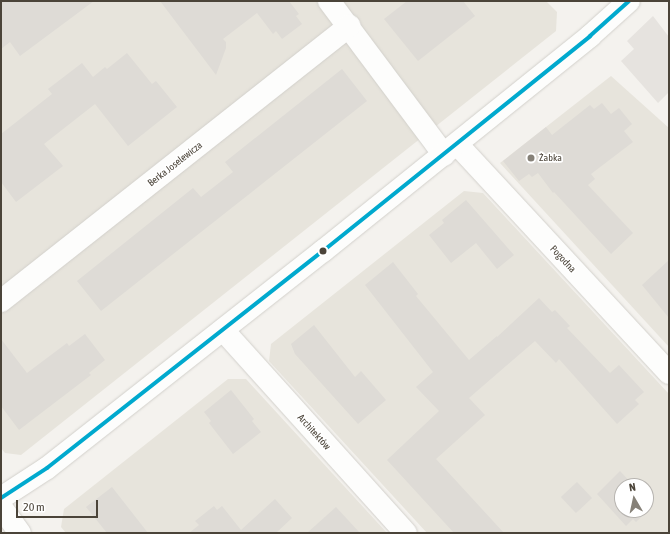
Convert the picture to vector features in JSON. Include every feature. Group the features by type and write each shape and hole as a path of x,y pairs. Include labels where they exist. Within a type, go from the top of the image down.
{"street":[{"path":"329,1 450,150"},
{"path":"1,498 47,468 223,330 450,150 590,36 629,1"},
{"name":"Berka Joselewicza","path":"1,301 349,26"},
{"name":"Pogodna","path":"450,150 474,164 669,373"},
{"name":"Architektów","path":"223,330 406,533"},
{"path":"1,507 20,533"}],"shaded area":[{"path":"1,1 546,1 557,12 556,31 21,455 5,453 1,448"},
{"path":"653,16 669,37 669,92 658,103 621,61 634,49 627,41"},
{"path":"611,76 669,128 669,347 500,163"},
{"path":"464,191 483,193 669,394 669,533 427,533 269,361 271,344"},
{"path":"228,379 246,379 387,533 66,533 61,527 64,509"}],"building":[{"path":"1,1 94,1 20,56 10,42 1,49"},
{"path":"160,1 289,1 299,14 296,16 302,24 282,39 276,31 273,34 257,13 223,39 226,42 226,48 216,75"},
{"path":"407,1 463,1 475,16 418,61 384,19"},
{"path":"127,53 152,84 156,81 177,107 128,146 95,104 44,144 63,166 16,202 1,182 1,134 52,94 48,89 82,63 93,77 105,67 107,69"},
{"path":"342,69 367,101 101,311 77,281 193,188 201,197 233,172 225,162"},
{"path":"602,103 611,114 619,108 632,124 624,131 633,142 591,174 595,179 588,185 633,233 611,254 554,192 553,193 538,173 532,177 529,174 519,181 503,161 546,127 552,135 590,105 594,109"},
{"path":"466,200 514,255 497,269 476,243 451,263 429,235 444,223 442,220"},
{"path":"669,260 669,318 642,285"},
{"path":"393,262 418,294 416,296 469,360 497,337 539,298 552,312 555,310 570,326 567,328 610,373 619,365 644,392 635,400 639,404 617,424 559,359 556,363 535,341 469,398 485,415 436,459 504,533 454,533 387,460 439,411 416,387 433,372 365,285"},
{"path":"314,325 355,377 361,371 386,400 358,424 295,354 291,344"},
{"path":"85,334 105,360 89,373 91,375 19,430 1,406 1,339 27,373 67,343 69,346"},
{"path":"231,390 254,419 252,421 261,432 233,454 209,423 211,421 204,412"},
{"path":"620,471 627,478 614,478 614,513 597,494"},
{"path":"577,482 592,498 576,513 561,497"},
{"path":"112,487 148,533 107,533 86,507"},
{"path":"275,499 292,518 276,533 189,533 199,525 195,521 214,506 217,510 222,506 241,530"},
{"path":"336,507 360,533 307,533"},
{"path":"619,518 640,518 636,522 633,519 626,526"}],"transit line":[{"path":"1,498 47,468 323,251 590,36 629,1"}],"place":[{"name":"Żabka","path":"531,158"}]}
